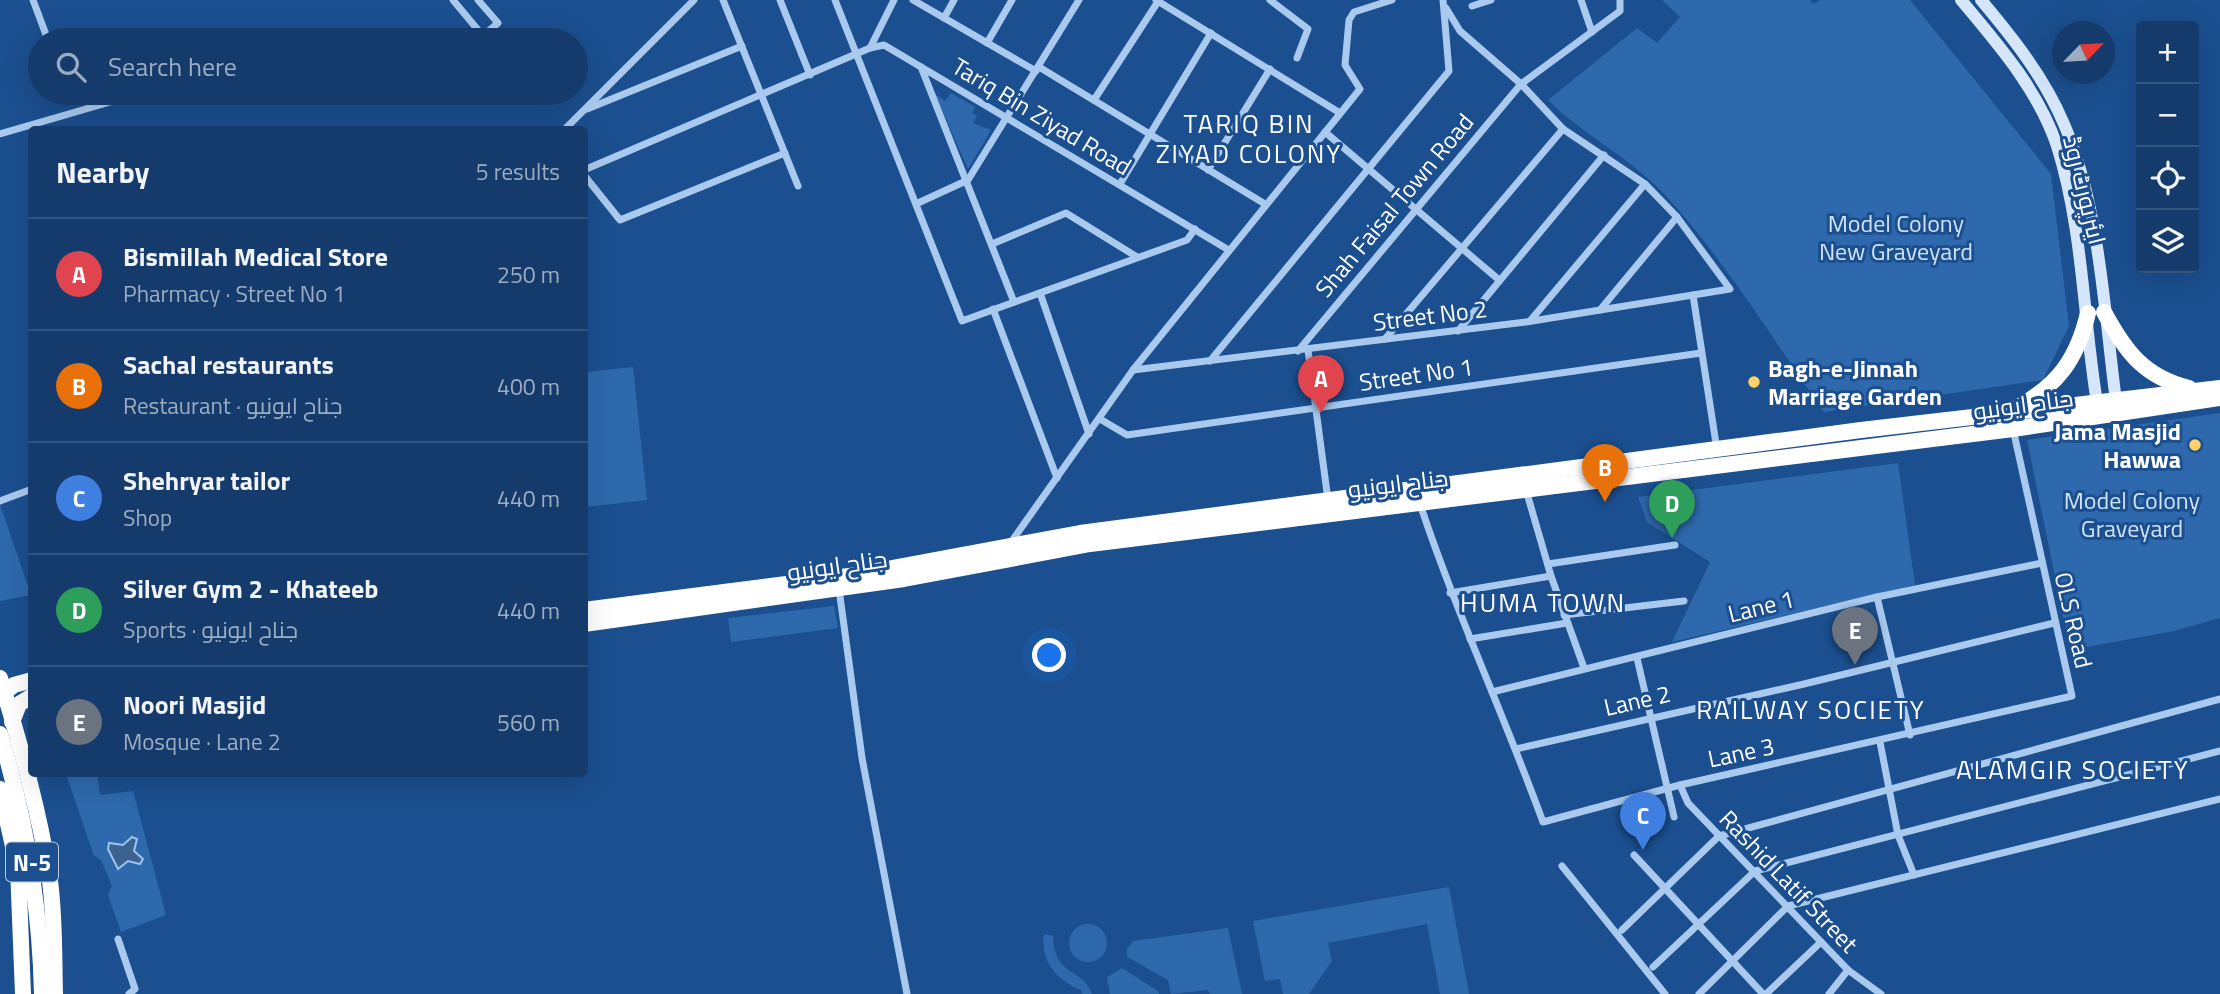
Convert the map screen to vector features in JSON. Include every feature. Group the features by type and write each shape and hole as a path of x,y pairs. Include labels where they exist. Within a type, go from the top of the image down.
{"highway":[{"path":"2010,421 2060,378 2096,312 2139,365 2162,379 2199,390"},
{"name":"جناح ایونیو","path":"2098,410 2116,401 2220,388"},
{"name":"جناح ایونیو","path":"588,623 839,588 1090,544 1420,504 2010,421 2220,398"},
{"name":"جناح ایونیو","path":"588,609 849,576 1009,545 1328,500 1717,451 2010,421"},
{"path":"28,681 1,688 44,847 55,941 55,994"},
{"path":"12,722 19,704 28,698"},
{"name":"N-5","path":"0,734 20,802 35,882 42,994"},
{"name":"N-5","path":"0,789 18,868 23,994"},
{"path":"22,937 31,949 37,952 48,948 55,941"}],"main road":[{"name":"ایئرپورٹ روڈ","path":"1961,0 2004,53 2031,92 2056,145 2116,401"},
{"name":"ایئرپورٹ روڈ","path":"1981,0 2041,79 2065,125 2091,214 2098,410"}],"street":[{"path":"33,0 44,28"},
{"path":"453,0 476,28"},
{"path":"478,0 498,23 492,28"},
{"path":"568,126 694,0"},
{"path":"723,0 798,186"},
{"path":"780,0 810,75"},
{"path":"835,0 918,202 962,321 1187,240 1195,229"},
{"path":"913,0 1094,100 1265,204"},
{"path":"944,18 954,0"},
{"path":"987,43 1012,0"},
{"path":"918,202 968,180 1079,0"},
{"path":"1094,100 1157,0 1340,113"},
{"path":"1270,0 1308,29 1297,58"},
{"path":"1009,545 1133,370 1227,249 1360,89 1345,65 1349,20 1354,12 1392,0"},
{"path":"1472,6 1491,0"},
{"path":"1581,0 1592,33"},
{"name":"Shah Faisal Town Road","path":"1298,351 1521,84 1619,11 1620,0"},
{"path":"588,171 858,55 870,48 893,1"},
{"path":"1444,4 1460,31 1521,84 1563,129 1645,184 1677,217 1600,310"},
{"path":"1210,362 1449,71 1444,4"},
{"path":"1120,184 1211,33"},
{"name":"Tariq Bin Ziyad Road","path":"870,48 884,45 1227,249"},
{"path":"583,111 742,46"},
{"path":"920,66 968,180 1014,302"},
{"path":"1208,170 1270,69"},
{"path":"0,134 100,105"},
{"path":"1385,340 1563,129"},
{"path":"1325,132 1498,279"},
{"path":"588,178 620,220 785,153"},
{"path":"1458,331 1498,279 1604,155"},
{"path":"1530,321 1645,184"},
{"path":"992,244 1066,213 1137,257"},
{"name":"Street No 2","path":"1133,370 1458,331 1731,289 1677,217"},
{"path":"1040,293 1089,434"},
{"path":"1693,295 1717,451"},
{"path":"993,309 1057,478"},
{"path":"1308,350 1328,500"},
{"name":"Street No 1","path":"1100,419 1127,435 1700,353"},
{"name":"OLS Road","path":"2010,421 2054,623 2073,696"},
{"path":"1526,489 1551,576 1584,668"},
{"path":"0,500 28,490"},
{"path":"1420,504 1450,593 1516,749"},
{"path":"1548,564 1675,545"},
{"name":"Lane 1","path":"1492,692 1877,597 2042,563"},
{"path":"1450,593 1551,576"},
{"path":"839,588 862,758 907,994"},
{"path":"1877,597 1890,662 1910,735"},
{"path":"1564,614 1684,601"},
{"path":"1470,639 1567,623"},
{"name":"Lane 2","path":"1516,749 1804,684 2054,623"},
{"path":"1637,658 1674,817"},
{"name":"Lane 3","path":"1516,749 1543,821 1666,791 1680,785 1880,742 2073,696"},
{"path":"1622,930 1719,836 2220,699"},
{"path":"1880,742 1898,835 1914,875"},
{"path":"1653,967 1755,871 2220,751"},
{"name":"Rashid Latif Street","path":"1680,785 1688,803 1719,836 1848,970 1877,993"},
{"path":"1699,994 1788,906 2220,799"},
{"path":"1634,855 1765,994 1821,942"},
{"path":"1562,866 1665,994"},
{"path":"118,939 135,989 129,994"},
{"path":"1829,994 1848,970"}],"green space":[{"name":"Model Colony New Graveyard","path":"1662,0 1810,0 1813,4 1820,0 1910,0 2051,174 2069,326 2043,380 1824,412 1729,275 1667,197 1654,183 1548,100 1637,28 1657,43 1680,17"},
{"path":"951,93 975,107 972,113 977,116 973,123 991,130 968,169 935,94 945,101"},
{"path":"633,367 647,500 588,507 588,372"},
{"name":"Model Colony Graveyard","path":"2220,413 2220,618 2174,631 2070,650 2027,440"},
{"path":"1898,463 1915,585 1672,642 1710,562 1647,522 1638,497"},
{"path":"0,504 28,586 28,596 0,601"},
{"path":"834,606 838,628 731,642 728,618"},
{"path":"67,777 97,777 100,795 133,791 166,915 121,932 108,895 112,886 101,860 94,856"},
{"path":"1449,887 1469,994 1440,994 1427,924 1328,943 1332,961 1309,994 1283,994 1280,979 1265,981 1253,921"},
{"path":"1088,924 1102,929 1107,943 1102,957 1088,962 1074,957 1069,943 1074,929"},
{"path":"1228,928 1242,994 1210,994 1208,990 1171,994 1168,980 1127,957 1127,949 1133,941"},
{"path":"1044,934 1053,936 1058,959 1083,980 1092,994 1082,994 1081,990 1052,969 1045,953"},
{"path":"1122,968 1159,994 1110,994 1107,977"}],"shaded area":[{"path":"132,837 137,839 134,851 143,859 140,864 128,861 118,869 108,849 109,843 123,845"}],"place":[{"name":"Bagh-e-Jinnah Marriage Garden","path":"1754,382"},
{"name":"Bismillah Medical Store","path":"1321,413"},
{"name":"Jama Masjid Hawwa","path":"2195,445"},
{"name":"Sachal restaurants","path":"1605,502"},
{"name":"Silver Gym 2 - Khateeb","path":"1672,538"},
{"name":"Noori Masjid","path":"1855,665"},
{"name":"Shehryar tailor","path":"1643,850"}],"district":[{"name":"TARIQ BIN ZIYAD COLONY","path":"1249,138"},
{"name":"HUMA TOWN","path":"1543,602"},
{"name":"RAILWAY SOCIETY","path":"1811,709"},
{"name":"ALAMGIR SOCIETY","path":"2073,769"}]}
